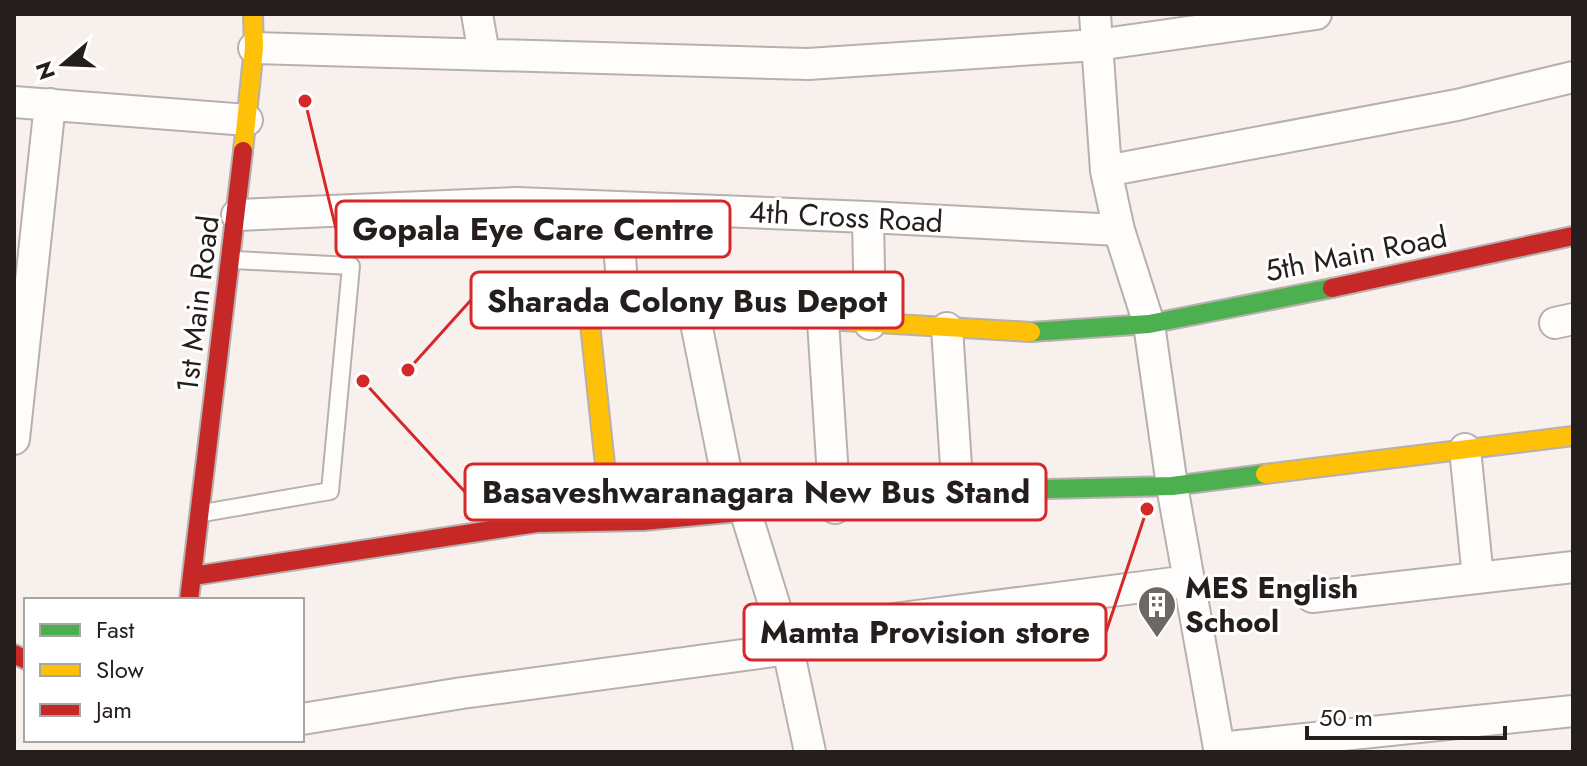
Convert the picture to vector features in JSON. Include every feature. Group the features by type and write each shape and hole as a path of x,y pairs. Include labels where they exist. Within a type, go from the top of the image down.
{"street":[{"name":"1st Main Road","path":"189,598 237,215 254,48 253,14"},
{"path":"477,14 484,54"},
{"path":"1095,14 1106,171 1119,230 1149,324 1172,486 1219,748 1573,711"},
{"path":"254,48 808,64 1097,45 1316,14"},
{"path":"1106,171 1457,105 1573,77"},
{"path":"14,102 247,120"},
{"path":"14,439 24,244 50,104"},
{"name":"4th Cross Road","path":"237,215 517,203 1119,230"},
{"path":"611,521 589,315 624,308 616,207"},
{"path":"868,217 870,324"},
{"name":"5th Main Road","path":"624,308 1031,332 1149,324 1411,273 1573,236"},
{"path":"694,313 732,502 745,510 788,649 810,752"},
{"path":"823,321 835,508"},
{"path":"947,328 958,497"},
{"path":"193,576 537,523 902,504 1009,490 1172,486 1573,436"},
{"path":"1465,449 1478,578"},
{"path":"1312,597 1573,567"},
{"path":"886,620 1189,581"},
{"path":"304,719 462,693 788,649"}],"lane":[{"path":"201,513 330,491 351,266 232,260"}],"traffic: fast":[{"path":"1031,332 1149,324 1332,288"},
{"path":"771,509 902,504 1009,490 1172,486 1265,474"}],"traffic: slow":[{"path":"243,151 254,48 253,14"},
{"path":"611,521 589,315 624,308 1031,332"},
{"path":"1265,474 1573,436"}],"traffic: jam":[{"path":"189,598 243,151"},
{"path":"1332,288 1573,236"},
{"path":"193,576 537,523 643,521 771,509"},
{"path":"14,654 24,659"}],"place":[{"name":"Gopala Eye Care Centre","path":"305,101"},
{"name":"Sharada Colony Bus Depot","path":"408,370"},
{"name":"Basaveshwaranagara New Bus Stand","path":"363,381"},
{"name":"Mamta Provision store","path":"1147,509"},
{"name":"MES English School","path":"1157,639"}]}
